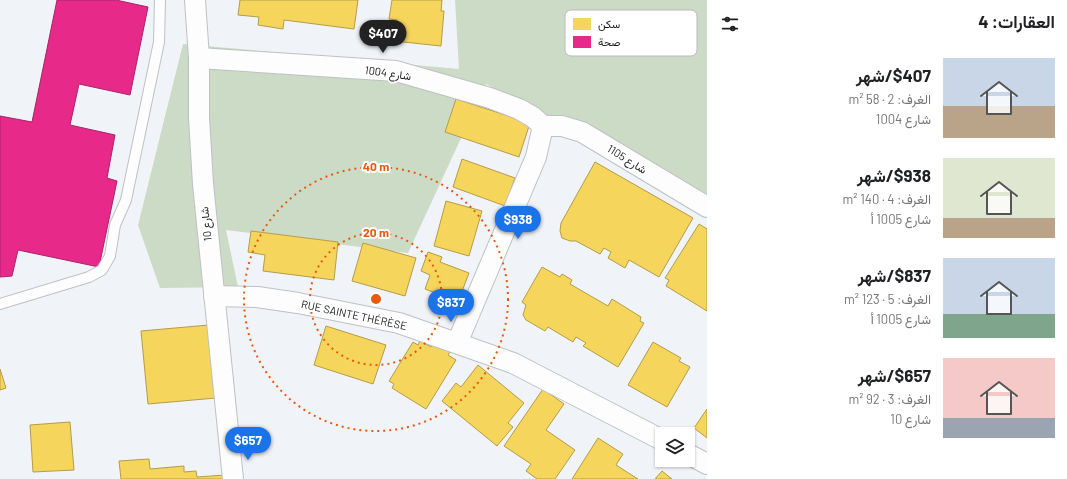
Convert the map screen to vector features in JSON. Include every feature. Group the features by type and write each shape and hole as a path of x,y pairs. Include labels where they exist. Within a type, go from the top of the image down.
{"street":[{"name":"شارع 10","path":"195,0 199,58 199,118 202,184 233,479"},
{"name":"شارع 1004","path":"199,58 396,72 490,98 519,109 533,117 542,126"},
{"name":"شارع 1105","path":"542,126 562,126 582,132 707,207"},
{"path":"458,343 536,157 542,126"},
{"name":"RUE SAINTE THÉRÈSE","path":"214,296 257,297 306,304 399,323 512,363 655,436"},
{"path":"695,458 707,464"}],"lane":[{"path":"0,304 89,277 102,270 110,256 116,225 126,200 147,105 159,42 160,0"}],"green space":[{"path":"455,0 707,0 707,211 486,84 408,253 226,230 238,287 160,288 138,225 183,44 459,69"}],"building: سكن":[{"path":"240,0 358,0 354,29 284,20 283,29 258,25 259,17 238,15"},
{"path":"392,0 442,0 441,11 444,11 441,46 394,41 397,20 389,19"},
{"path":"456,99 530,123 519,157 445,132"},
{"path":"462,159 515,178 505,206 453,187"},
{"path":"595,162 693,218 659,277 629,260 625,268 608,258 611,252 604,248 600,254 576,241 570,241 562,238 560,231 561,223"},
{"path":"446,201 482,211 469,256 434,246"},
{"path":"699,224 707,229 707,311 666,286 669,280 665,278"},
{"path":"251,231 338,242 334,280 263,271 265,255 248,252"},
{"path":"363,243 416,258 405,296 352,281"},
{"path":"428,252 442,257 440,262 469,273 458,302 425,289 430,275 421,271"},
{"path":"542,267 560,277 562,274 572,280 570,284 608,306 612,299 641,317 640,321 644,323 618,367 583,346 586,343 576,337 573,342 548,327 545,331 526,320 523,315 526,305 522,302"},
{"path":"209,325 216,398 148,404 141,331"},
{"path":"326,326 386,345 373,384 314,365"},
{"path":"420,341 431,347 434,342 450,352 448,355 456,360 426,409 392,388 394,384 389,381 413,342 418,345"},
{"path":"653,342 681,358 679,361 690,367 667,407 628,385"},
{"path":"478,365 524,403 508,423 513,427 497,446 442,401 456,383 461,387"},
{"path":"0,369 6,388 0,390"},
{"path":"543,389 564,404 546,430 575,450 555,479 537,479 526,471 531,464 504,446"},
{"path":"707,409 707,438 695,427"},
{"path":"70,422 74,470 33,472 30,425"},
{"path":"598,438 623,454 616,465 638,479 572,479"},
{"path":"149,459 150,469 184,466 184,472 196,471 197,477 225,475 225,479 121,479 119,461"},
{"path":"662,471 672,479 655,479"}],"building: صحة":[{"path":"57,0 116,0 148,7 130,95 79,84 70,125 115,135 107,178 117,181 99,267 18,250 12,276 0,277 0,116 32,122"}]}
